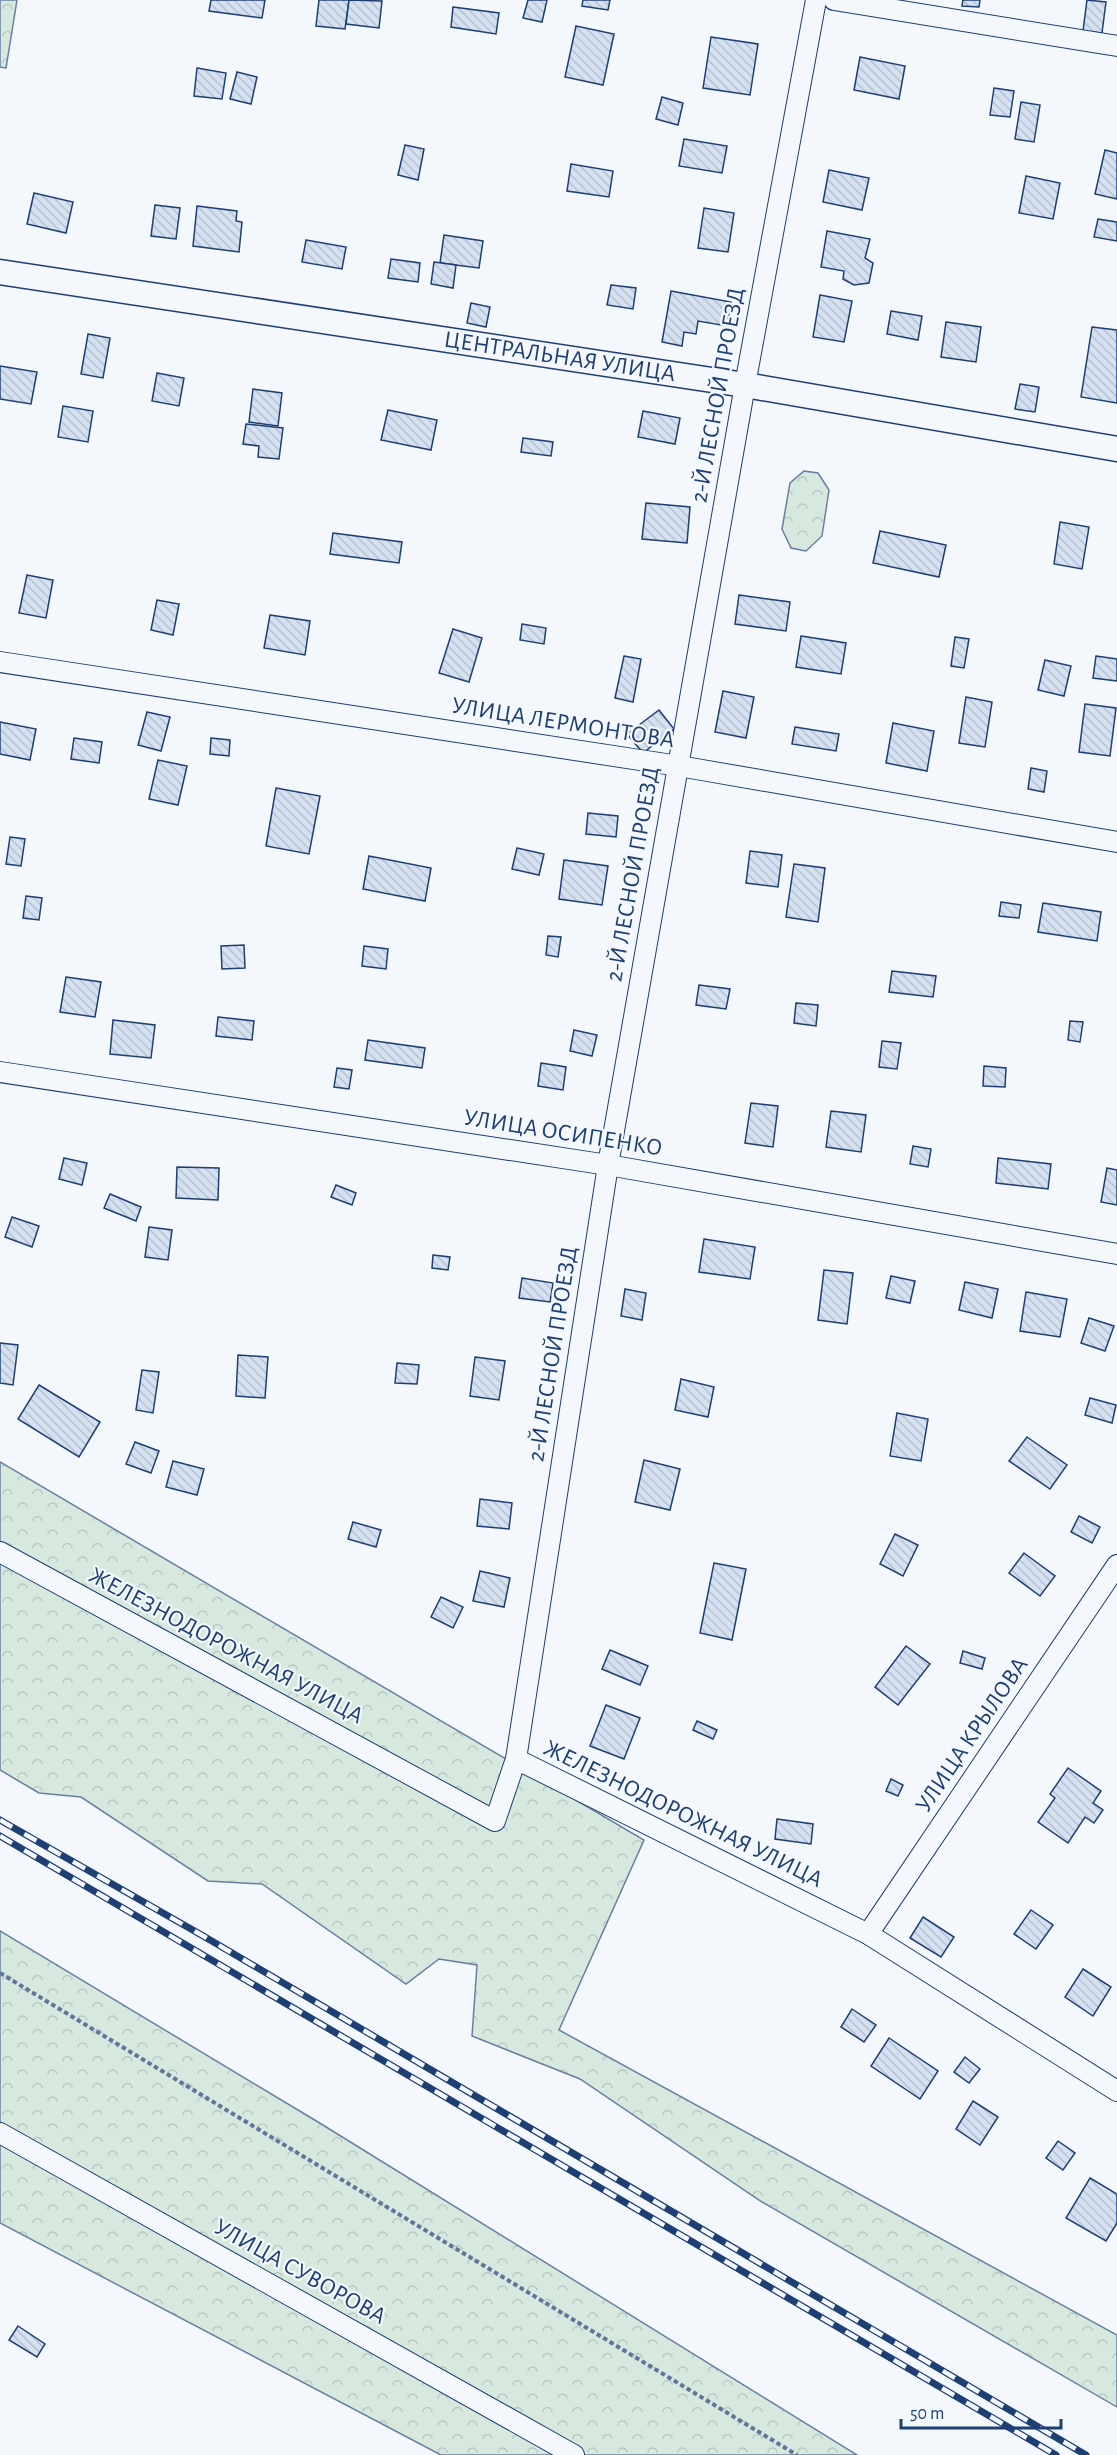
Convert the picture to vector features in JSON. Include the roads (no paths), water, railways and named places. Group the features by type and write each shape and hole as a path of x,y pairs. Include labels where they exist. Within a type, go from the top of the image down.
{"street":[{"name":"2-Й ЛЕСНОЙ ПРОЕЗД","path":"516,1759 608,1165 745,385 816,0"},
{"path":"834,0 1117,46"},
{"name":"ЦЕНТРАЛЬНАЯ УЛИЦА","path":"0,272 745,385 1117,449"},
{"name":"УЛИЦА ЛЕРМОНТОВА","path":"0,662 679,766 1117,842"},
{"name":"УЛИЦА ОСИПЕНКО","path":"0,1072 608,1165 1117,1254"},
{"name":"ЖЕЛЕЗНОДОРОЖНАЯ УЛИЦА","path":"0,1552 495,1821 516,1759 868,1934 1117,2091"},
{"name":"УЛИЦА КРЫЛОВА","path":"868,1934 1117,1564"},
{"name":"УЛИЦА СУВОРОВА","path":"0,2133 574,2455"}],"railway":[{"path":"0,1820 205,1937 1086,2455"},
{"path":"0,1836 1056,2455"}]}
